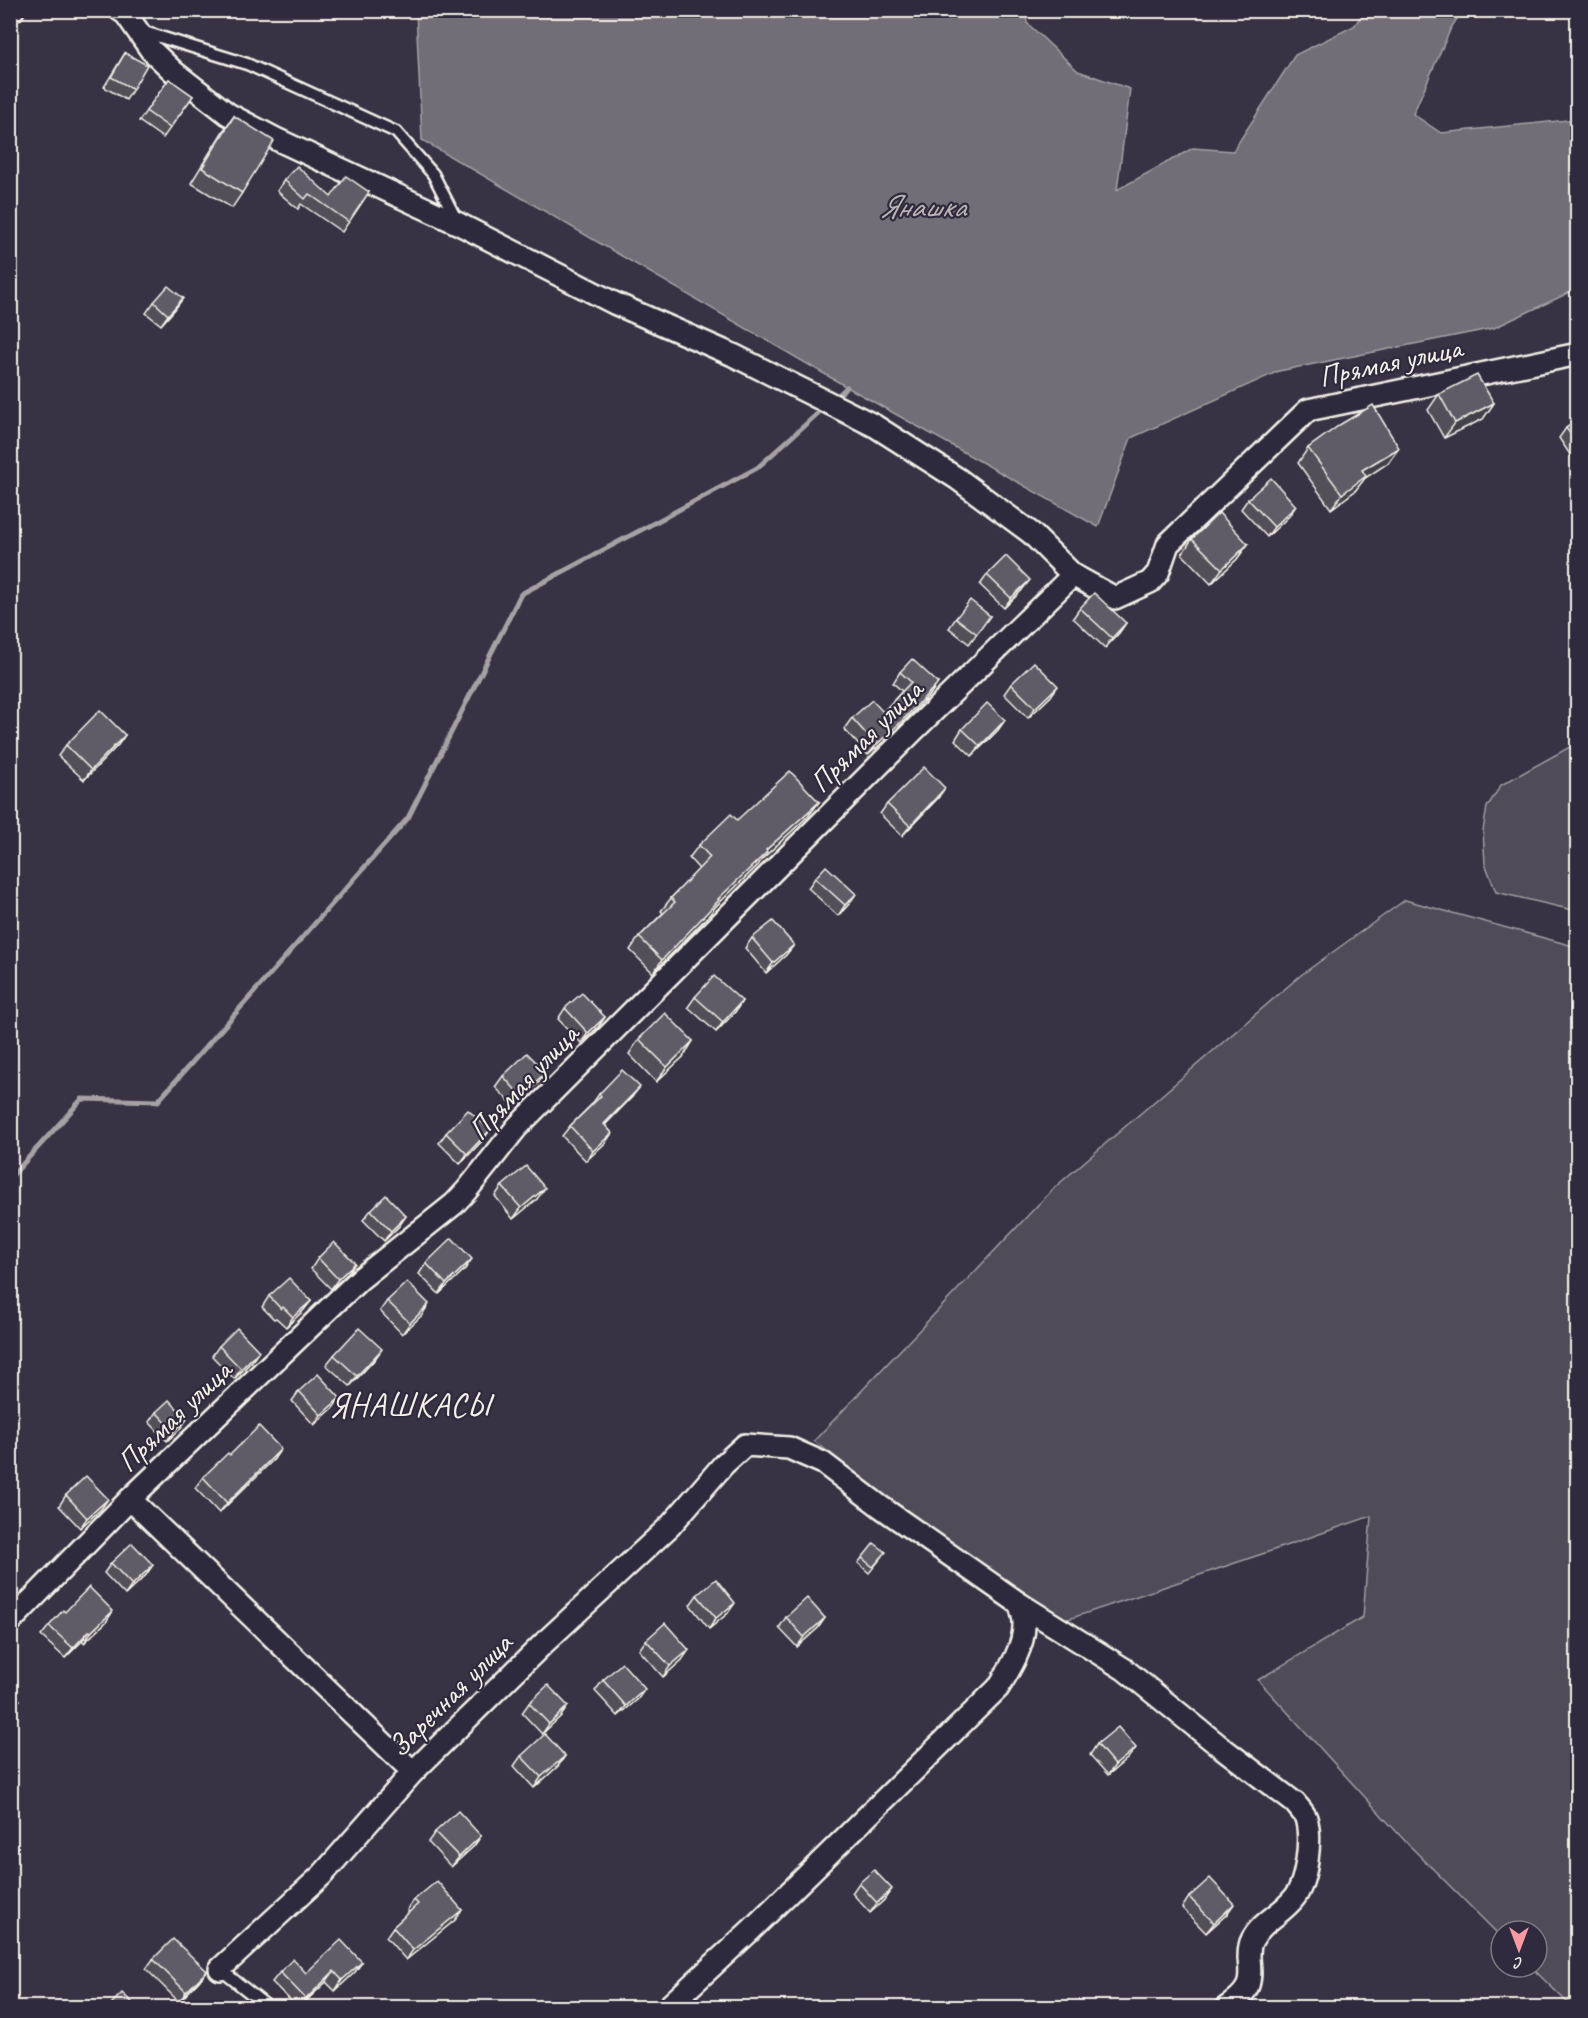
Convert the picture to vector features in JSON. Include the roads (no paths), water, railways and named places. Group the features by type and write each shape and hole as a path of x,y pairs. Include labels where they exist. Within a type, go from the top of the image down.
{"street":[{"path":"127,16 151,50 174,72 228,114 276,139 459,224 614,303 733,355 875,426 958,479 1031,533 1073,575"},
{"name":"Прямая улица","path":"10,1622 130,1499 360,1279 454,1204 517,1126 915,729 1073,575 1115,598 1150,582 1158,573 1168,544 1308,410 1578,354"},
{"name":"Заречная улица","path":"220,1969 322,1875 413,1772 544,1643 670,1526 724,1464 745,1445 789,1448 823,1463 881,1507 1020,1604 1124,1669 1295,1803 1305,1816 1308,1833 1302,1886 1294,1899 1261,1926 1251,1942 1249,1954 1251,1977 1248,1987 1226,2007"},
{"path":"130,1499 413,1772"},
{"path":"668,2007 768,1914 998,1688 1010,1670 1022,1638 1024,1622 1020,1604"}],"lane":[{"path":"127,16 247,64 396,132 433,174 459,224"},
{"path":"220,1969 270,2007"}],"water":[{"name":"Янашка","path":"416,11 1026,11 1027,23 1078,71 1130,89 1117,190 1193,148 1233,151 1295,55 1354,26 1365,11 1462,11 1451,28 1413,114 1441,133 1577,119 1577,289 1494,328 1279,371 1131,438 1098,527 847,387 422,140"}],"waterway":[{"path":"833,400 847,387"},
{"path":"10,1178 82,1099 158,1101 408,818 521,594 757,468 826,406"}],"district":[{"name":"ЯНАШКАСЫ","path":"410,1404"}]}
